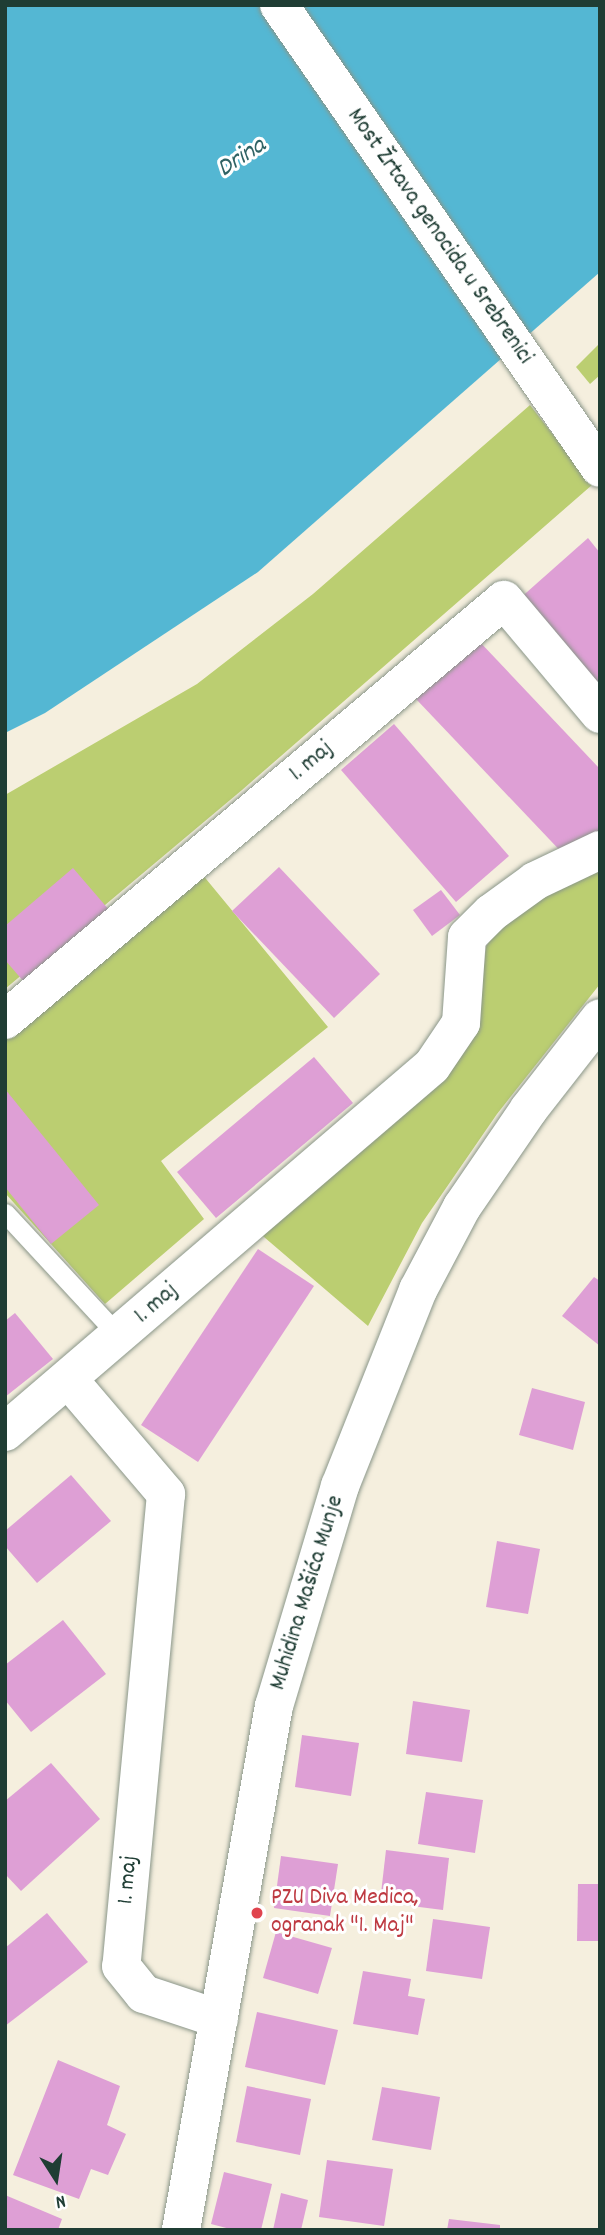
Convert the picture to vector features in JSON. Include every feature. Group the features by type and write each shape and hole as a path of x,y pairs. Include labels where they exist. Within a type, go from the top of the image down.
{"street":[{"name":"Most Žrtava genocida u Srebrenici","path":"279,5 600,468"},
{"name":"1. maj","path":"5,1020 504,600 600,714"},
{"name":"1. maj","path":"5,1432 69,1380 432,1066 461,1023 467,937 483,921 535,881 600,850"},
{"name":"Muhidina Mašića Munje","path":"181,2230 274,1706 340,1486 418,1290 462,1206 529,1110 600,1018"},
{"name":"1. maj","path":"69,1380 166,1494 121,1966 144,1994 219,2019"}],"lane":[{"path":"5,1213 119,1336"}],"green space":[{"path":"600,343 600,375 590,384 576,367"},
{"path":"530,405 592,485 242,790 5,989 5,795 197,684 313,594"},
{"path":"600,863 600,984 497,1114 422,1223 368,1326 257,1231 478,1019 486,947 503,919"},
{"path":"197,868 328,1027 161,1161 204,1219 105,1304 5,1193 5,1035"}],"water":[{"name":"Drina","path":"5,5 600,5 600,272 258,572 45,713 5,733"}],"building":[{"path":"588,538 600,553 600,698 518,600"},
{"path":"478,640 600,769 600,830 568,859 416,699"},
{"path":"394,724 509,856 456,902 341,770"},
{"path":"279,867 380,974 334,1018 232,911"},
{"path":"73,868 116,918 31,990 5,960 5,926"},
{"path":"441,890 460,915 432,936 413,910"},
{"path":"314,1057 353,1103 216,1218 177,1172"},
{"path":"5,1089 99,1205 51,1244 5,1187"},
{"path":"258,1249 314,1286 198,1462 141,1425"},
{"path":"594,1277 600,1281 600,1346 562,1316"},
{"path":"15,1313 53,1359 5,1397 5,1321"},
{"path":"532,1388 585,1402 573,1450 519,1435"},
{"path":"71,1475 111,1521 37,1583 5,1546 5,1531"},
{"path":"497,1541 540,1549 528,1614 486,1607"},
{"path":"63,1620 106,1674 31,1732 5,1700 5,1665"},
{"path":"413,1701 470,1710 462,1762 406,1754"},
{"path":"302,1735 359,1743 351,1796 295,1787"},
{"path":"51,1763 100,1819 21,1891 5,1874 5,1801"},
{"path":"426,1792 483,1800 475,1853 418,1844"},
{"path":"386,1850 449,1858 443,1910 380,1902"},
{"path":"281,1856 338,1864 330,1916 274,1908"},
{"path":"578,1884 600,1884 600,1941 577,1941"},
{"path":"47,1913 88,1962 5,2026 5,1948"},
{"path":"433,1919 490,1927 482,1979 426,1971"},
{"path":"276,1932 332,1948 318,1994 263,1978"},
{"path":"363,1971 411,1979 408,1996 425,1999 418,2035 353,2024"},
{"path":"257,2012 338,2030 325,2085 245,2067"},
{"path":"58,2060 120,2086 107,2125 126,2134 108,2175 91,2169 79,2199 13,2175"},
{"path":"247,2086 311,2099 300,2155 236,2142"},
{"path":"382,2087 440,2097 431,2150 372,2140"},
{"path":"327,2160 393,2169 384,2226 319,2217"},
{"path":"224,2172 272,2184 261,2230 234,2230 211,2224"},
{"path":"281,2193 308,2200 301,2230 273,2230"},
{"path":"5,2195 62,2219 58,2230 5,2230"},
{"path":"449,2219 500,2225 500,2230 447,2230"}],"place":[{"name":"PZU Diva Medica, ogranak \"1. Maj\"","path":"257,1913"}]}
